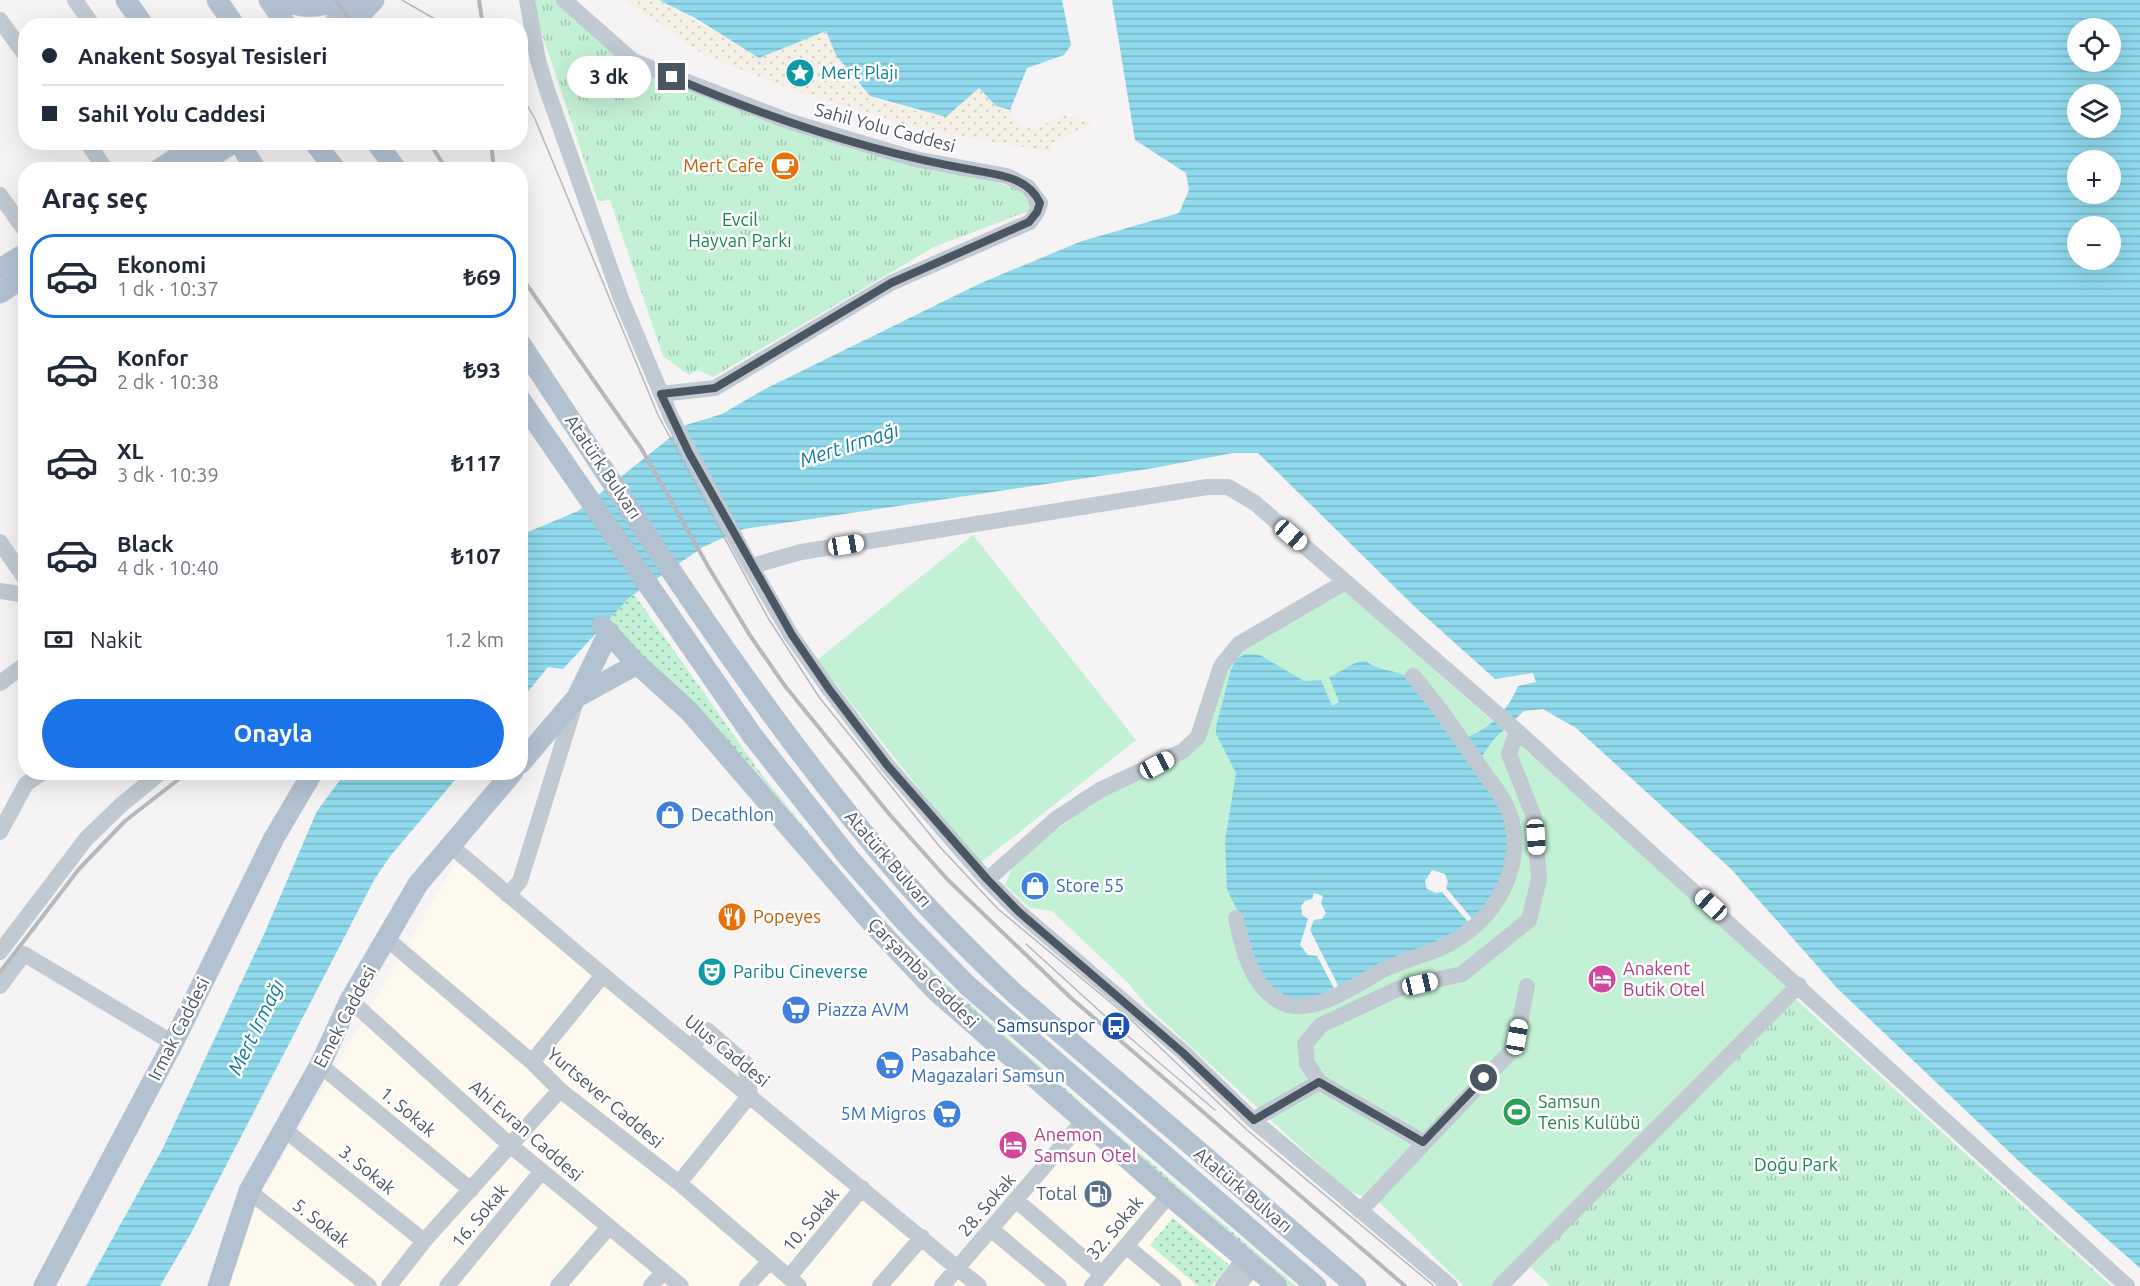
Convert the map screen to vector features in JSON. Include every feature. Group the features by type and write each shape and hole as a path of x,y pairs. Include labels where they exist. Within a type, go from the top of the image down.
{"main road":[{"path":"126,0 138,18"},
{"path":"217,0 229,18"},
{"path":"269,0 281,18"},
{"path":"281,0 305,8 323,7 341,0"},
{"path":"339,18 355,0"},
{"path":"358,18 374,0"},
{"path":"320,150 330,162"},
{"path":"171,162 188,152"},
{"path":"0,269 18,258"},
{"path":"0,292 18,281"},
{"name":"Atatürk Bulvarı","path":"528,355 779,725 855,823 900,876 963,944 1092,1063 1356,1286"},
{"name":"Atatürk Bulvarı","path":"528,411 752,735 848,857 907,924 968,986 1316,1286"},
{"name":"Çarşamba Caddesi","path":"577,697 605,629 637,664 689,711 871,922 936,991 1169,1195 1277,1286"},
{"path":"528,755 577,697 637,664"},
{"name":"Irmak Caddesi","path":"44,1286 173,1043 274,838 308,780"},
{"name":"Emek Caddesi","path":"218,1286 249,1191 320,1065 350,1000 418,884 506,780"}],"street":[{"path":"75,0 87,18"},
{"path":"527,0 538,60 547,90 620,296 671,417 749,561 792,635 829,689 887,765 1019,912 1182,1052 1254,1120 1450,1286"},
{"name":"Sahil Yolu Caddesi","path":"564,0 633,61 692,86 791,122 915,159 1007,176 1028,187 1040,203 1037,212 1029,222 891,283 715,388 661,394"},
{"path":"0,20 18,45"},
{"path":"0,195 18,221"},
{"path":"749,561 1207,487 1228,487 1255,503 1517,731 1799,985 2127,1286"},
{"path":"0,542 18,568"},
{"path":"987,879 1056,819 1100,790 1182,751 1198,737 1221,666 1239,644 1345,582"},
{"path":"0,591 18,594"},
{"path":"0,683 18,670"},
{"path":"1236,918 1244,956 1262,984 1283,1003 1316,1005 1397,962 1427,953 1462,936 1496,904 1510,874 1515,851 1512,822 1505,803 1437,704 1413,676"},
{"path":"508,895 520,881 577,697"},
{"path":"1423,1142 1319,1082 1307,1063 1305,1044 1321,1025 1400,988 1462,974 1529,920 1539,879 1534,817 1509,754 1517,731"},
{"path":"0,832 26,784 32,780"},
{"path":"0,952 86,839 150,780"},
{"path":"0,797 12,810"},
{"name":"Ulus Caddesi","path":"451,846 979,1286"},
{"name":"Yurtsever Caddesi","path":"387,939 532,1062 560,1090 679,1183 794,1282"},
{"path":"0,986 24,954 173,1043"},
{"path":"532,1062 603,975"},
{"path":"1500,1286 1799,985"},
{"path":"1360,1211 1515,1047 1527,986"},
{"name":"Ahi Evran Caddesi","path":"350,1000 510,1145 681,1286"},
{"path":"679,1183 750,1095 745,1063 707,1030 691,1047"},
{"name":"1. Sokak","path":"320,1065 471,1190"},
{"path":"1254,1120 1319,1082"},
{"path":"389,1286 424,1241 560,1090"},
{"name":"28. Sokak","path":"942,1286 1084,1120"},
{"name":"3. Sokak","path":"285,1130 424,1241"},
{"name":"16. Sokak","path":"447,1286 542,1171"},
{"name":"10. Sokak","path":"794,1282 862,1188"},
{"name":"5. Sokak","path":"249,1191 369,1286"},
{"name":"32. Sokak","path":"1097,1280 1169,1195"},
{"path":"1017,1201 1097,1280"},
{"path":"558,1286 609,1227"},
{"path":"992,1230 1059,1286"},
{"path":"880,1286 922,1237"},
{"path":"1126,1246 1174,1286"},
{"path":"747,1286 770,1261"},
{"path":"1223,1286 1249,1262"},
{"path":"1238,1286 1249,1262"},
{"path":"651,1286 663,1272"}],"shaded area":[{"path":"456,862 951,1274 1074,1128 1261,1286 207,1286"}],"green space":[{"name":"Evcil Hayvan Parkı","path":"535,0 561,0 632,62 1032,194 1031,210 934,247 713,377 698,370 689,375 663,356 610,200 598,201 539,25"},
{"path":"973,535 1136,740 979,864 817,660"},
{"path":"1341,588 1794,986 1491,1286 1464,1286 1379,1202 1348,1191 1149,1008 1129,984 1052,911 1030,908 1005,885 1016,859 1108,792 1186,758 1198,748 1204,737 1224,665 1239,647"},
{"path":"634,594 762,775 862,898 939,977 1110,1128 1296,1286 1287,1286 936,984 603,623"},
{"name":"Doğu Park","path":"1790,994 2111,1286 1550,1286 1531,1267"},
{"path":"1173,1218 1229,1265 1212,1286 1198,1286 1150,1245"}],"sand":[{"name":"Mert Plajı","path":"626,0 659,0 759,58 826,31 839,57 857,84 870,96 895,106 946,117 979,88 996,106 1010,110 1019,126 1033,129 1065,115 1094,123 1052,143 1051,152 921,129 787,88 703,54"}],"water":[{"path":"659,0 1062,0 1071,45 1064,55 1027,68 1010,110 996,106 979,88 946,117 870,96 836,55 826,31 759,58 697,19"},
{"name":"Mert Irmağı","path":"1112,0 2140,0 2140,1268 2023,1165 1838,989 1731,869 1576,728 1543,709 1524,711 1494,739 1475,766 1508,821 1506,876 1470,924 1322,999 1282,1000 1255,967 1239,914 1227,889 1225,841 1236,773 1216,734 1216,727 1231,669 1237,659 1245,654 1260,655 1304,681 1321,680 1332,706 1339,702 1329,677 1356,663 1366,661 1376,667 1409,678 1457,740 1477,733 1494,721 1508,705 1518,686 1536,682 1533,673 1495,679 1416,608 1258,453 1233,453 1148,469 743,529 703,547 630,597 563,669 548,667 528,691 528,532 578,511 686,425 722,414 765,389 981,283 1082,241 1179,213 1189,190 1186,173 1135,140"},
{"name":"Mert Irmağı","path":"340,780 455,780 391,855 374,880 190,1235 160,1286 86,1286 162,1150 265,932 317,811"}],"pier":[{"path":"1432,870 1445,874 1448,882 1446,888 1474,921 1470,924 1442,892 1436,893 1427,889 1425,881"},
{"path":"1314,893 1323,896 1321,903 1326,913 1322,919 1314,920 1310,930 1340,989 1336,992 1317,956 1308,955 1300,945 1308,919 1302,915 1301,906 1305,901 1312,899"}],"tram line":[{"path":"402,0 433,18"},
{"path":"528,107 658,415 768,618 819,697 940,847 998,909 1127,1016 1247,1130 1434,1286"},
{"path":"1026,944 1116,1026 1215,1110"}],"railway":[{"path":"336,0 348,18"},
{"path":"479,0 482,18"},
{"path":"434,150 442,162"},
{"path":"492,150 493,162"},
{"path":"528,286 641,448 751,637 785,686 890,815 948,880 1071,998 1405,1286"},
{"path":"0,972 79,869 125,821 178,780"}],"place":[{"name":"Mert Plajı","path":"800,73"},
{"name":"Mert Cafe","path":"785,166"},
{"name":"Decathlon","path":"670,815"},
{"name":"Store 55","path":"1035,886"},
{"name":"Popeyes","path":"732,917"},
{"name":"Paribu Cineverse","path":"712,972"},
{"name":"Anakent Butik Otel","path":"1602,979"},
{"name":"Piazza AVM","path":"796,1010"},
{"name":"Samsunspor","path":"1116,1026"},
{"name":"Pasabahce Magazalari Samsun","path":"890,1065"},
{"name":"Samsun Tenis Kulübü","path":"1517,1112"},
{"name":"5M Migros","path":"947,1114"},
{"name":"Anemon Samsun Otel","path":"1013,1145"},
{"name":"Total","path":"1098,1194"}],"route":[{"path":"672,77 791,122 915,159 1007,176 1028,187 1040,203 1037,212 1029,222 891,283 715,388 661,394 689,453 745,556 792,635 829,689 887,765 1019,912 1195,1063 1225,1095 1254,1120 1319,1082 1423,1142 1484,1078"}]}
